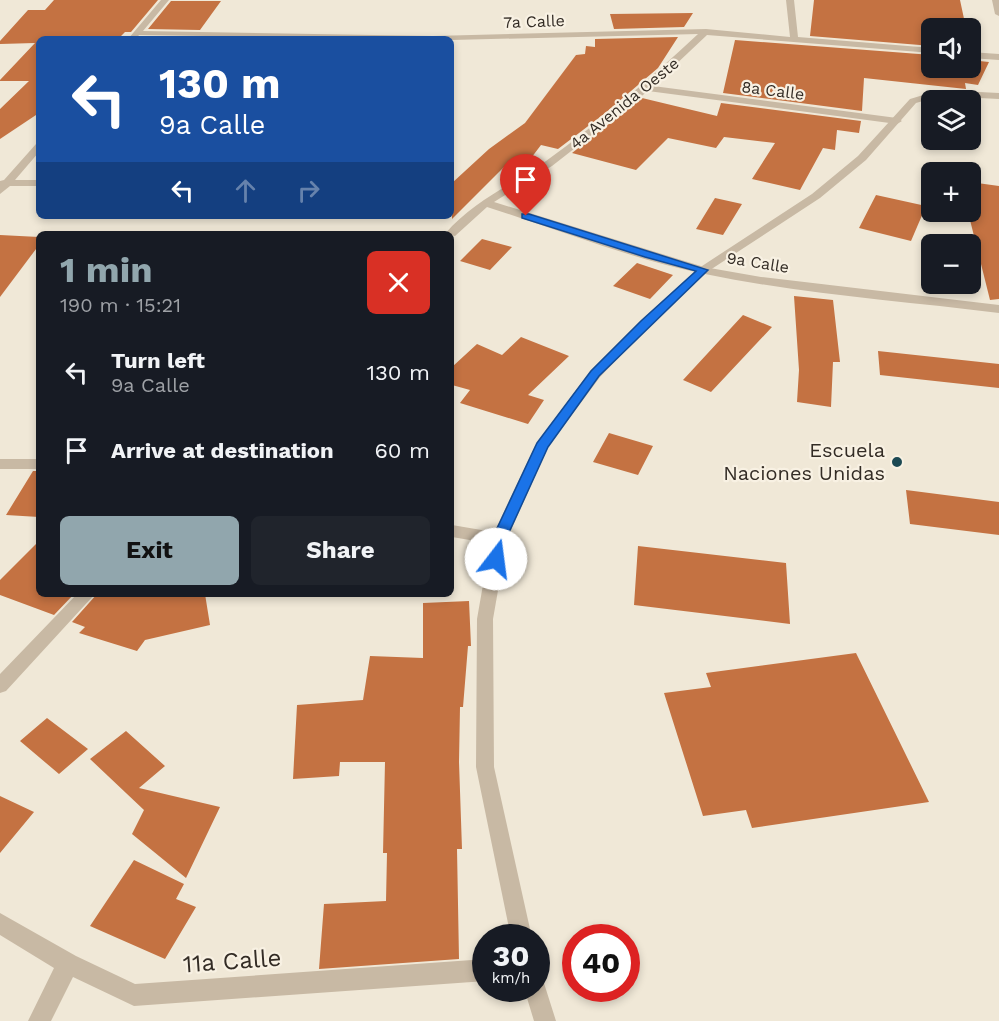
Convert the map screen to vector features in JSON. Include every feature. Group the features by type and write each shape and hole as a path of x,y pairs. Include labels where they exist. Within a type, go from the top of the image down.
{"street":[{"path":"135,36 165,0"},
{"path":"790,0 794,38"},
{"path":"996,0 999,14"},
{"name":"7a Calle","path":"454,37 706,31 921,50"},
{"name":"4a Avenida Oeste","path":"454,231 485,203 548,164 645,88 706,31"},
{"path":"981,56 999,57"},
{"name":"8a Calle","path":"645,88 897,121"},
{"path":"519,924 485,767 485,619 499,539 542,446 595,374 645,323 703,270 816,195 862,158 913,101 929,94 952,92 999,96"},
{"path":"2,186 36,149"},
{"path":"2,186 36,183"},
{"name":"9a Calle","path":"485,203 648,255 703,270 761,281 999,309"},
{"path":"0,464 36,464"},
{"path":"454,531 499,539"},
{"path":"0,687 84,597"},
{"name":"11a Calle","path":"0,923 68,964 134,994 472,971"},
{"path":"39,1021 68,964"},
{"path":"539,1002 545,1021"}],"building":[{"path":"54,0 158,0 131,32 125,32 121,36 36,36 36,115 0,139 0,109 29,81 0,80 35,43 0,44 0,41 28,10 45,10"},
{"path":"814,0 960,0 964,18 921,18 921,45 810,36"},
{"path":"171,1 221,1 200,30 148,29"},
{"path":"693,13 684,27 614,29 610,14"},
{"path":"678,37 658,68 604,114 558,149 541,145 522,170 505,166 454,217 454,181 489,149 525,123 576,55 585,54 586,46 595,47 595,39"},
{"path":"735,40 921,54 921,78 981,78 981,61 989,62 978,85 965,83 966,89 864,78 862,111 723,93"},
{"path":"642,98 717,116 721,103 861,121 859,133 837,130 835,150 823,148 800,190 752,179 775,143 724,137 716,148 668,138 636,170 572,153"},
{"path":"981,184 999,186 999,299 990,300 981,264 981,234 974,234 970,222 981,222"},
{"path":"876,195 921,205 921,218 911,241 859,228"},
{"path":"715,198 742,204 723,235 696,229"},
{"path":"0,235 36,237 36,249 0,297"},
{"path":"482,239 512,247 490,270 460,261"},
{"path":"637,263 673,275 650,299 613,286"},
{"path":"794,296 833,300 840,362 833,362 831,407 797,402 799,370"},
{"path":"743,315 772,327 711,392 683,380"},
{"path":"521,337 569,356 528,395 544,400 528,424 460,403 470,390 454,386 454,365 477,344 502,355"},
{"path":"878,351 999,364 999,388 880,375"},
{"path":"609,433 653,446 638,475 593,462"},
{"path":"33,471 36,471 36,517 6,515"},
{"path":"906,490 999,502 999,535 910,524"},
{"path":"36,544 36,597 71,597 54,615 0,595 0,580"},
{"path":"638,546 786,563 790,624 634,605"},
{"path":"94,597 205,597 210,625 145,640 137,651 79,633 85,627 72,622"},
{"path":"469,601 471,646 468,646 463,707 460,707 462,849 457,849 459,959 319,969 324,904 386,901 387,853 383,853 385,762 340,762 339,776 293,779 297,705 363,700 370,656 423,658 423,603"},
{"path":"856,653 929,802 752,828 746,810 703,816 664,693 711,687 706,673"},
{"path":"47,718 88,749 59,774 20,741"},
{"path":"126,731 165,766 139,788 220,807 186,878 132,834 144,810 90,759"},
{"path":"0,796 34,812 0,853"},
{"path":"134,860 184,884 176,899 196,907 165,959 90,926"}],"place":[{"name":"Escuela Naciones Unidas","path":"897,462"}],"route":[{"path":"496,559 499,539 542,446 595,374 645,323 703,270 526,216"}]}
